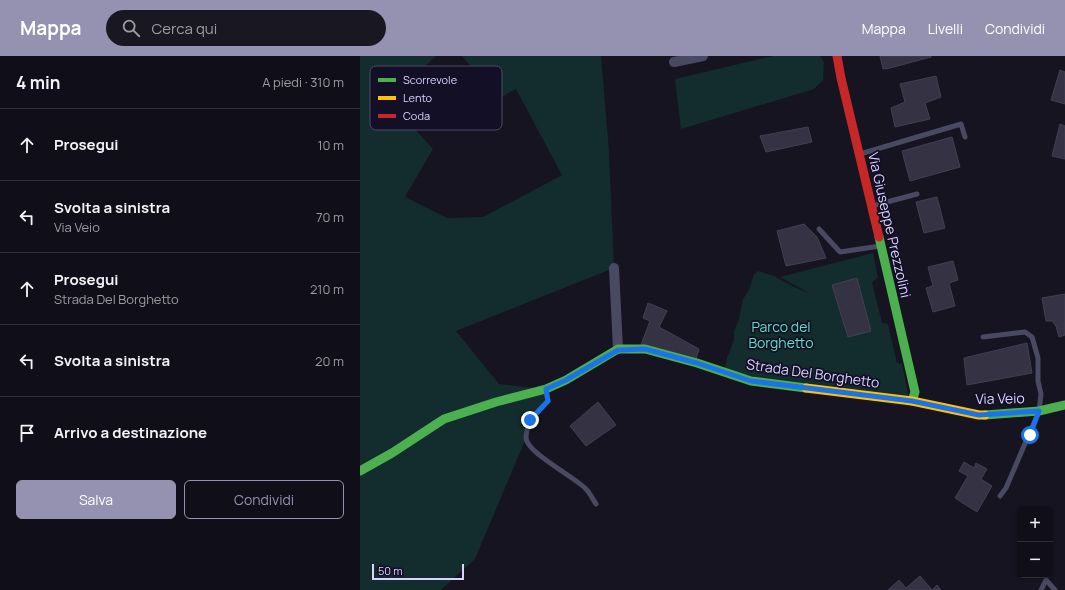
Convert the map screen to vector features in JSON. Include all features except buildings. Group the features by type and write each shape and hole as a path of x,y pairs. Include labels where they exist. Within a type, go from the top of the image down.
{"street":[{"path":"674,62 703,56"},
{"name":"Via Giuseppe Prezzolini","path":"837,56 915,392 912,401"},
{"path":"614,268 618,350"},
{"name":"Strada Del Borghetto","path":"360,471 392,453 444,419 496,402 546,389 566,380 618,350 645,349 697,363 751,381 912,401"},
{"name":"Via Veio","path":"912,401 979,415 1039,411 1065,405"}],"lane":[{"path":"859,154 961,124 965,137"},
{"path":"871,206 917,194"},
{"path":"819,229 840,252 881,246"},
{"path":"983,338 1024,332 1032,337 1038,358 1038,381 1041,394 1039,411 1006,488 1000,496"},
{"path":"546,389 548,401 530,420 526,438 527,442 536,453 586,489 596,504"},
{"path":"1041,590 1046,580 1055,590"}],"green space":[{"path":"360,56 436,56 426,66 370,66 370,130 416,130 433,149 405,197 447,218 483,217 568,172 562,175 516,89 502,97 502,66 470,66 462,56 601,56 609,151 614,268 456,331 499,384 546,389 548,401 530,420 526,438 475,559 441,590 360,590"},
{"path":"773,56 820,56 824,62 823,80 814,89 681,129 675,79"},
{"name":"Parco del Borghetto","path":"873,253 878,278 872,282 882,323 888,324 897,363 902,364 909,398 754,377 725,368 734,340 734,331 739,319 743,299 749,290 754,274 758,271 774,276 811,294 780,277"}],"traffic: fast":[{"path":"879,237 915,392 912,401"},
{"path":"360,471 392,453 444,419 496,402 546,389 566,380 618,349 645,349 697,363 751,381 806,388"},
{"path":"985,415 1039,411 1065,405"}],"traffic: slow":[{"path":"806,388 912,401 985,415"}],"traffic: jam":[{"path":"837,56 879,237"}],"route":[{"path":"530,420 548,401 546,389 566,380 618,350 645,349 697,363 751,381 912,401 979,415 1039,411 1030,435"}]}
